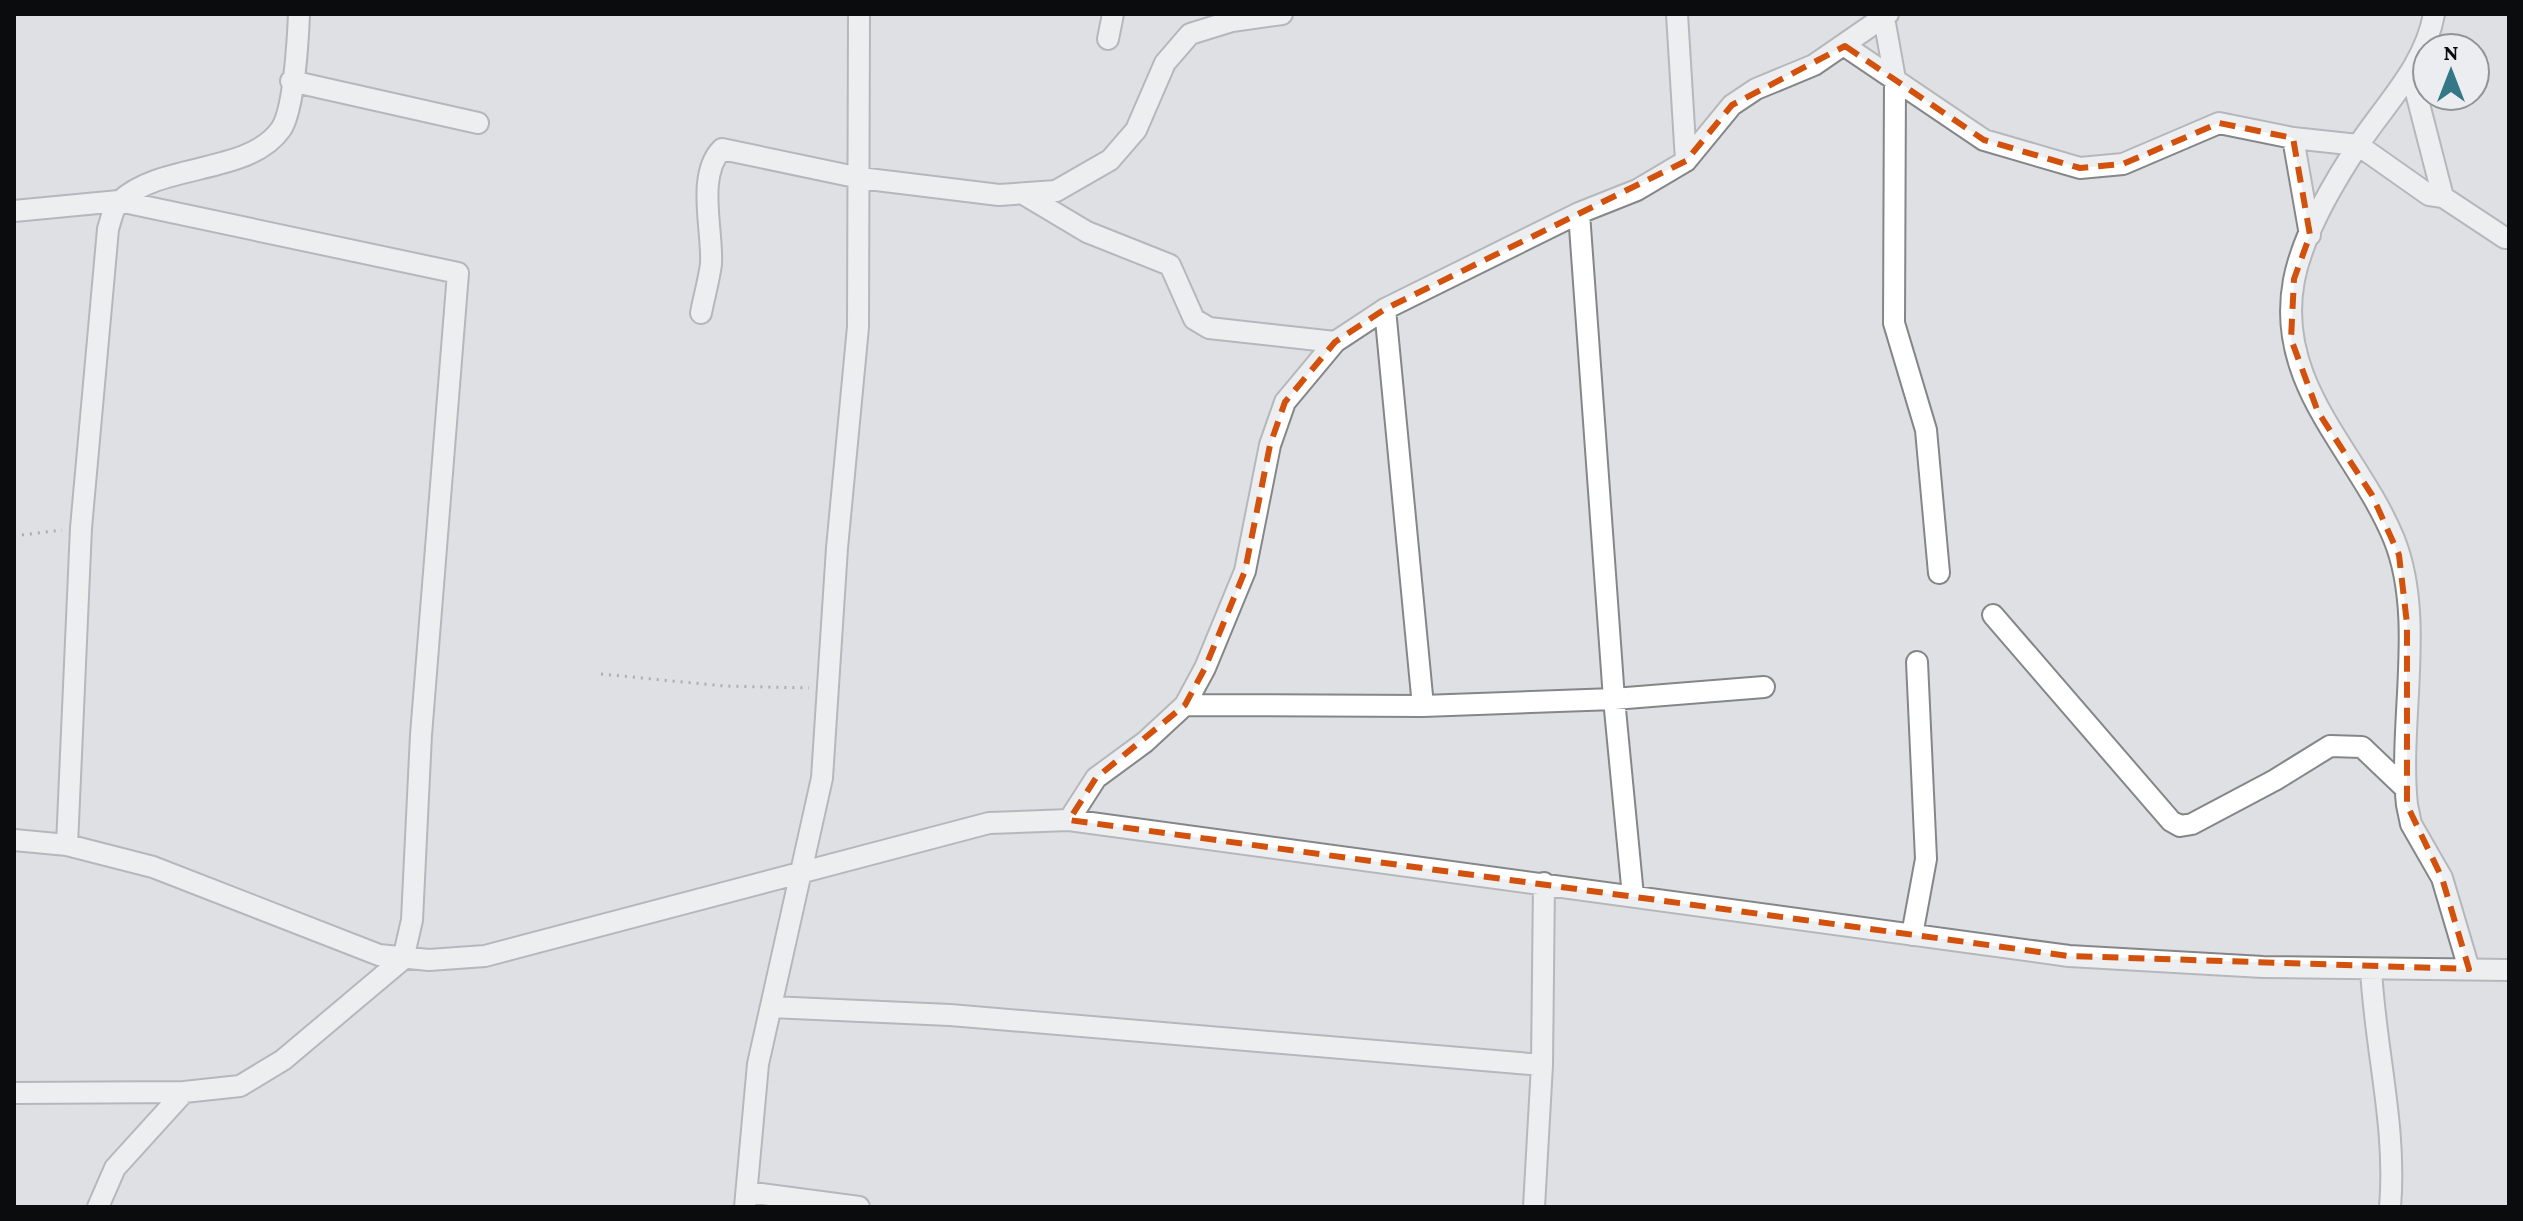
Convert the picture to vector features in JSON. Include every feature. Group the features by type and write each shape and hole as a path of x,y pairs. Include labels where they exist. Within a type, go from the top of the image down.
{"street":[{"path":"67,845 81,528 108,229 119,201 169,176 237,157 270,143 283,126 299,14"},
{"path":"859,14 858,327 822,778 758,1064 746,1200 859,1207"},
{"path":"1108,39 1113,14"},
{"path":"701,313 711,265 709,177 715,156 722,149 860,178 1025,195 1056,191 1110,160 1136,130 1165,63 1190,34 1232,21 1282,14"},
{"path":"1677,14 1686,161"},
{"path":"1069,820 1096,778 1145,742 1185,705 1205,668 1245,571 1270,445 1285,402 1335,342 1385,309 1579,213 1637,190 1686,161 1732,105 1756,89 1814,65 1886,16 1895,79 1894,323 1926,430 1939,573"},
{"path":"1845,46 1984,140 2080,168 2123,164 2219,123 2293,138 2358,145 2429,195 2443,197 2505,238"},
{"path":"2411,73 2358,145 2310,235 2294,279 2291,339 2318,412 2372,495 2399,555 2406,592 2405,788 2411,824 2442,878 2469,969"},
{"path":"291,81 478,123"},
{"path":"2421,112 2443,197"},
{"path":"2293,138 2310,235"},
{"path":"1025,195 1087,232 1170,265 1194,319 1209,328 1335,342"},
{"path":"14,211 119,201 458,273 421,735 412,920 403,959 268,1072 240,1086 184,1092 14,1093"},
{"path":"1579,213 1614,699 1633,896"},
{"path":"1385,309 1423,706"},
{"path":"1993,615 2067,704 2171,821 2180,826 2192,824 2261,788 2330,746 2362,747 2405,788"},
{"path":"1912,935 1926,859 1917,662"},
{"path":"1185,705 1423,706 1614,699 1764,687"},
{"path":"14,840 67,845 153,867 348,944 403,959 485,956 989,823 1069,820 2069,956 2153,963 2509,970"},
{"path":"1534,1207 1542,1065 1544,883"},
{"path":"2371,969 2373,1022 2389,1117 2390,1207"},
{"path":"771,1007 950,1015 1542,1065"},
{"path":"98,1207 115,1168 184,1092"}],"path":[{"path":"14,536 81,528"},
{"path":"601,674 724,686 828,689"}],"highlighted area":[{"path":"1845,46 1984,140 2080,168 2123,164 2219,123 2293,138 2310,235 2294,279 2291,339 2318,412 2372,495 2399,555 2407,624 2407,805 2442,878 2469,969 2069,956 1069,820 1096,778 1185,705 1205,668 1245,571 1270,445 1285,402 1335,342 1385,309 1686,161 1732,105"}]}
